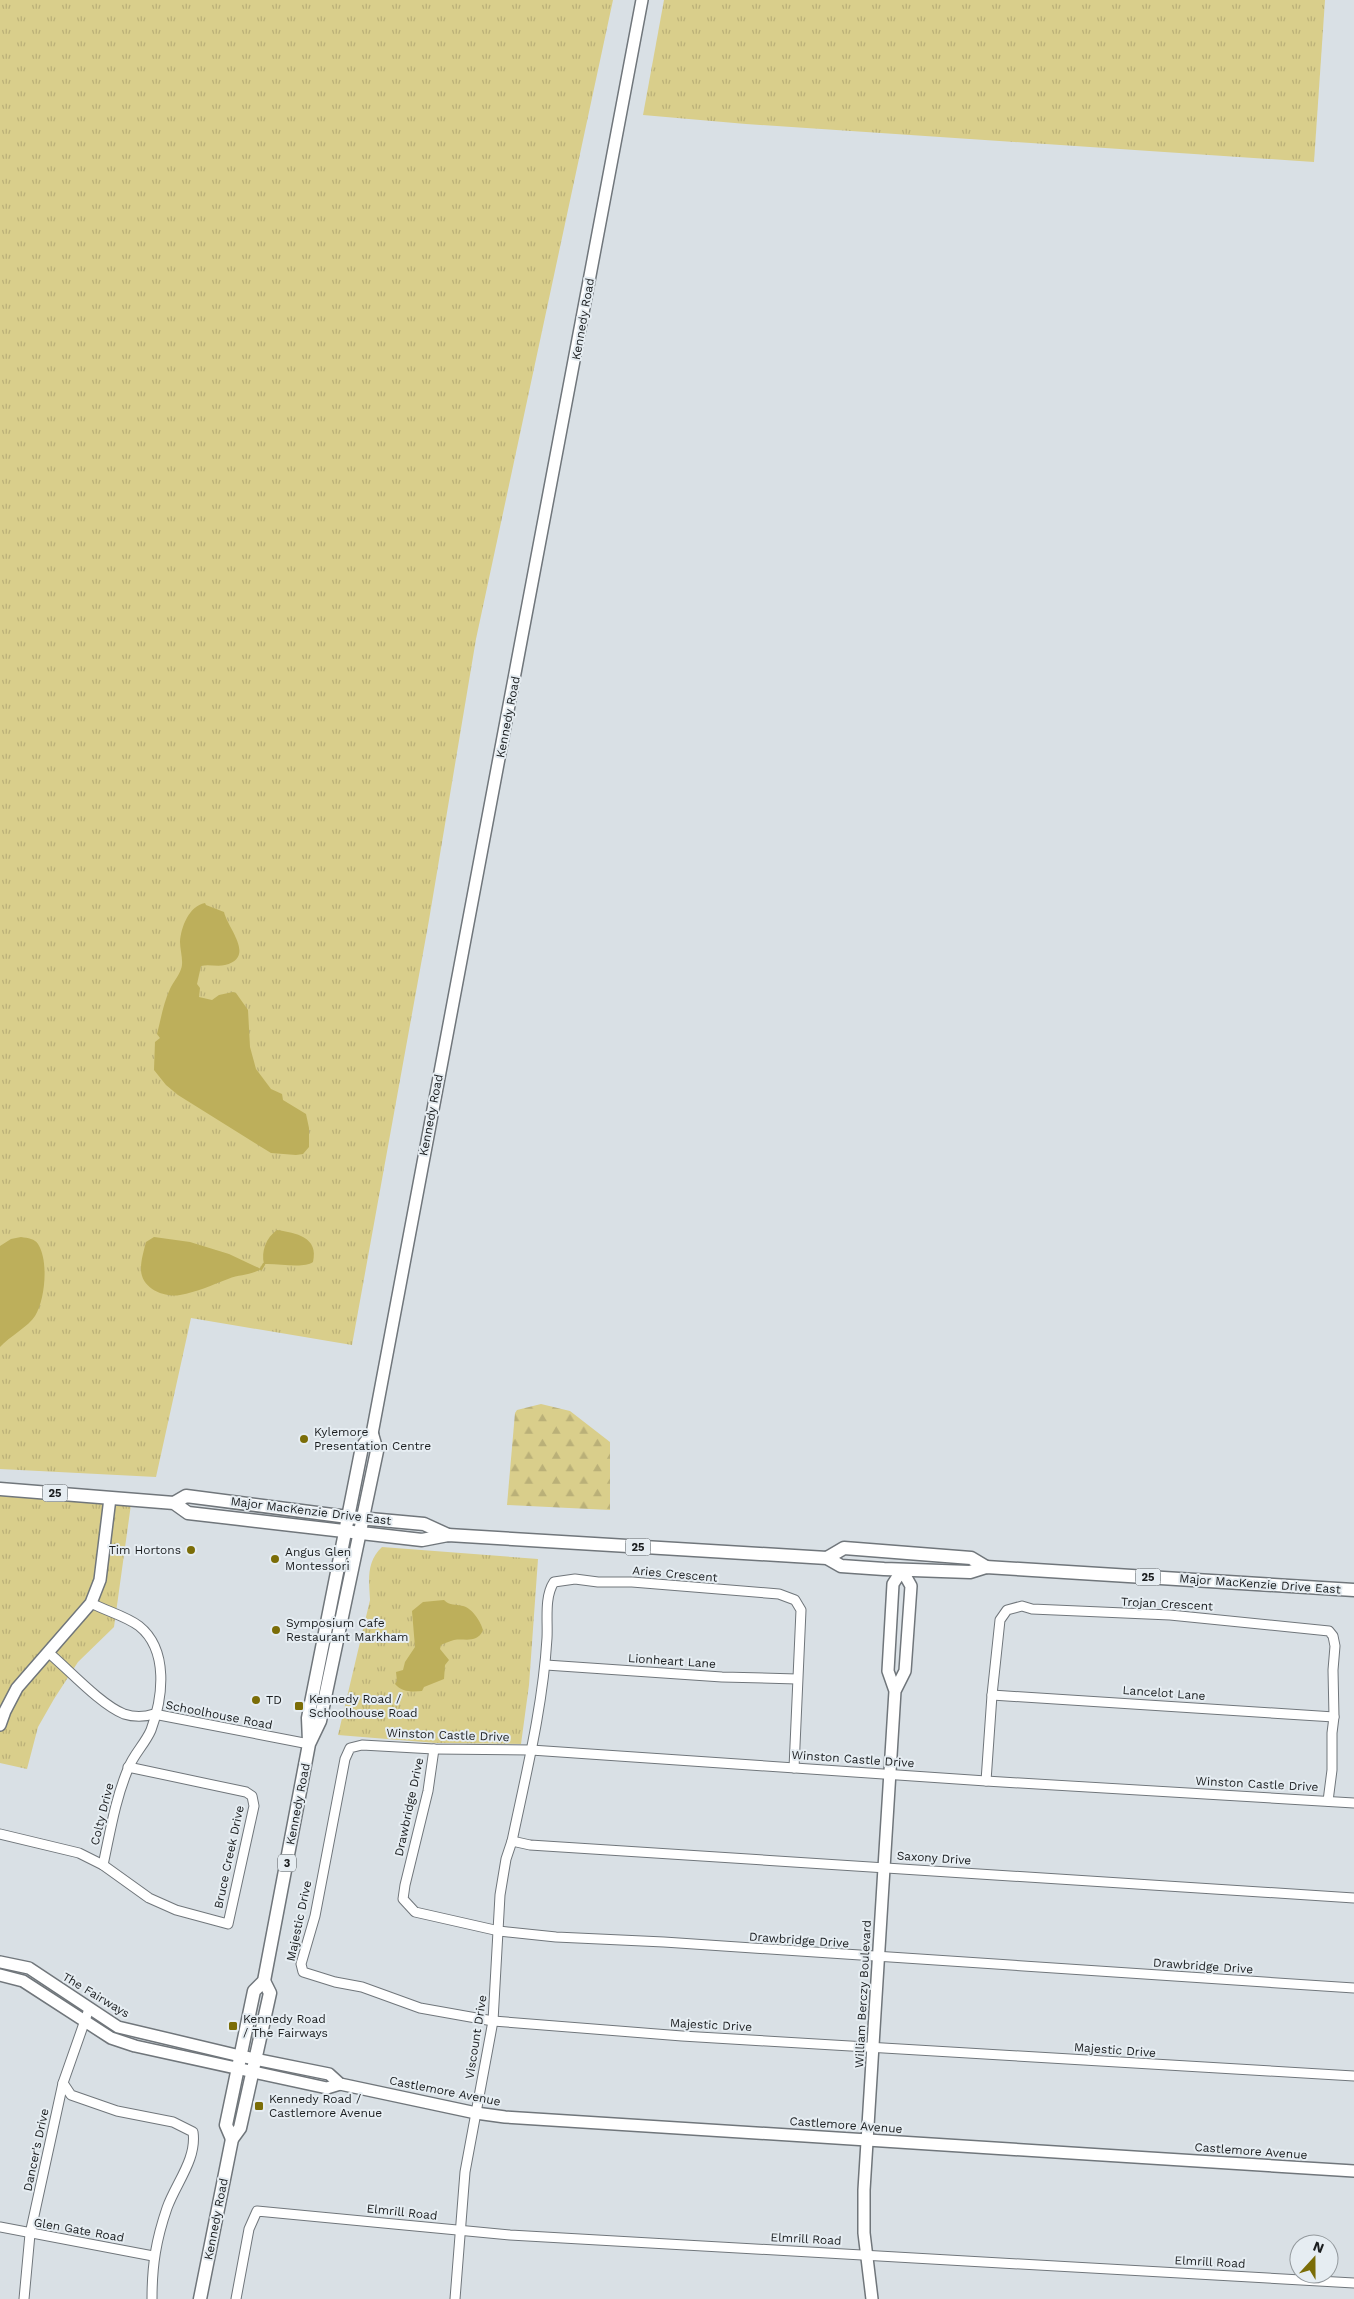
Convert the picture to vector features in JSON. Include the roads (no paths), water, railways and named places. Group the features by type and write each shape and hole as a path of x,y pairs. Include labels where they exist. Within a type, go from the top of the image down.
{"main road":[{"name":"Kennedy Road","path":"232,2139 226,2126 254,1991 264,1981 309,1744 308,1718 344,1532 362,1447 372,1434"},
{"name":"Kennedy Road","path":"309,1744 320,1721 377,1451 372,1434"},
{"name":"Major MacKenzie Drive East","path":"0,1489 174,1503 188,1513 422,1540 448,1535 827,1558 841,1566 902,1570 970,1572 986,1567 1354,1590"},
{"name":"Major MacKenzie Drive East","path":"174,1503 186,1496 348,1517 424,1524 448,1535"},
{"name":"Major MacKenzie Drive East","path":"827,1558 844,1548 971,1558 986,1567"},
{"name":"Kennedy Road","path":"200,2299 232,2139 240,2128 270,1993 264,1981"}],"street":[{"name":"Kennedy Road","path":"372,1434 408,1232 566,413 642,0"},
{"path":"0,1725 17,1688 91,1603 100,1580 110,1498"},
{"name":"William Berczy Boulevard","path":"872,2299 866,2255 864,2205 895,1691 905,1671 911,1586 902,1570 893,1584 888,1672 895,1691"},
{"name":"Aries Crescent","path":"531,1750 546,1665 550,1588 554,1582 559,1580 575,1579 779,1594 795,1600 801,1610 794,1768"},
{"name":"Colty Drive","path":"91,1603 139,1626 154,1644 161,1672 151,1729 128,1767 118,1796 103,1865"},
{"name":"Trojan Crescent","path":"986,1781 1000,1620 1007,1610 1022,1606 1032,1609 1170,1615 1329,1631 1333,1636 1335,1646 1332,1770 1328,1801"},
{"name":"Schoolhouse Road","path":"49,1653 111,1707 125,1714 145,1716 154,1714 309,1744"},
{"name":"Lionheart Lane","path":"546,1665 722,1677 798,1679"},
{"name":"Lancelot Lane","path":"992,1695 1334,1717"},
{"name":"Winston Castle Drive","path":"350,1748 362,1745 434,1749 531,1750 986,1781 1354,1803"},
{"name":"Majestic Drive","path":"350,1748 345,1759 315,1916 301,1964 302,1972 335,1982 362,1987 420,2008 493,2021 682,2036 1354,2076"},
{"name":"Drawbridge Drive","path":"434,1749 428,1791 403,1899 409,1908 415,1912 499,1931 556,1937 664,1942 878,1958 1354,1988"},
{"name":"Viscount Drive","path":"456,2299 464,2172 493,2021 500,1895 506,1859 512,1841 531,1750"},
{"name":"Bruce Creek Drive","path":"0,1834 79,1853 103,1865 149,1898 169,1908 228,1924 254,1806 252,1796 220,1786 128,1767"},
{"name":"Saxony Drive","path":"512,1841 530,1845 1354,1898"},
{"name":"The Fairways","path":"0,1962 29,1968 118,2027 239,2062"},
{"path":"0,1976 23,1981 111,2038 135,2046 239,2062"},
{"name":"Dancer's Drive","path":"24,2299 30,2234 63,2083 89,2009"},
{"name":"Castlemore Avenue","path":"239,2062 327,2088 340,2084 476,2113 505,2117 1354,2171"},
{"path":"63,2083 70,2095 117,2111 173,2122 194,2132 195,2143 168,2206 153,2256 152,2299"},
{"name":"Elmrill Road","path":"236,2299 249,2229 257,2211 460,2230 1354,2283"},
{"name":"Glen Gate Road","path":"0,2228 153,2256"}],"waterway":[{"path":"261,1269 264,1264"}],"place":[{"name":"Kylemore Presentation Centre","path":"304,1439"},
{"name":"Tim Hortons","path":"191,1550"},
{"name":"Angus Glen Montessori","path":"275,1559"},
{"name":"Symposium Cafe Restaurant Markham","path":"276,1630"},
{"name":"TD","path":"256,1700"},
{"name":"Kennedy Road / Schoolhouse Road","path":"299,1706"},
{"name":"Kennedy Road / The Fairways","path":"233,2026"},
{"name":"Kennedy Road / Castlemore Avenue","path":"259,2106"}]}
